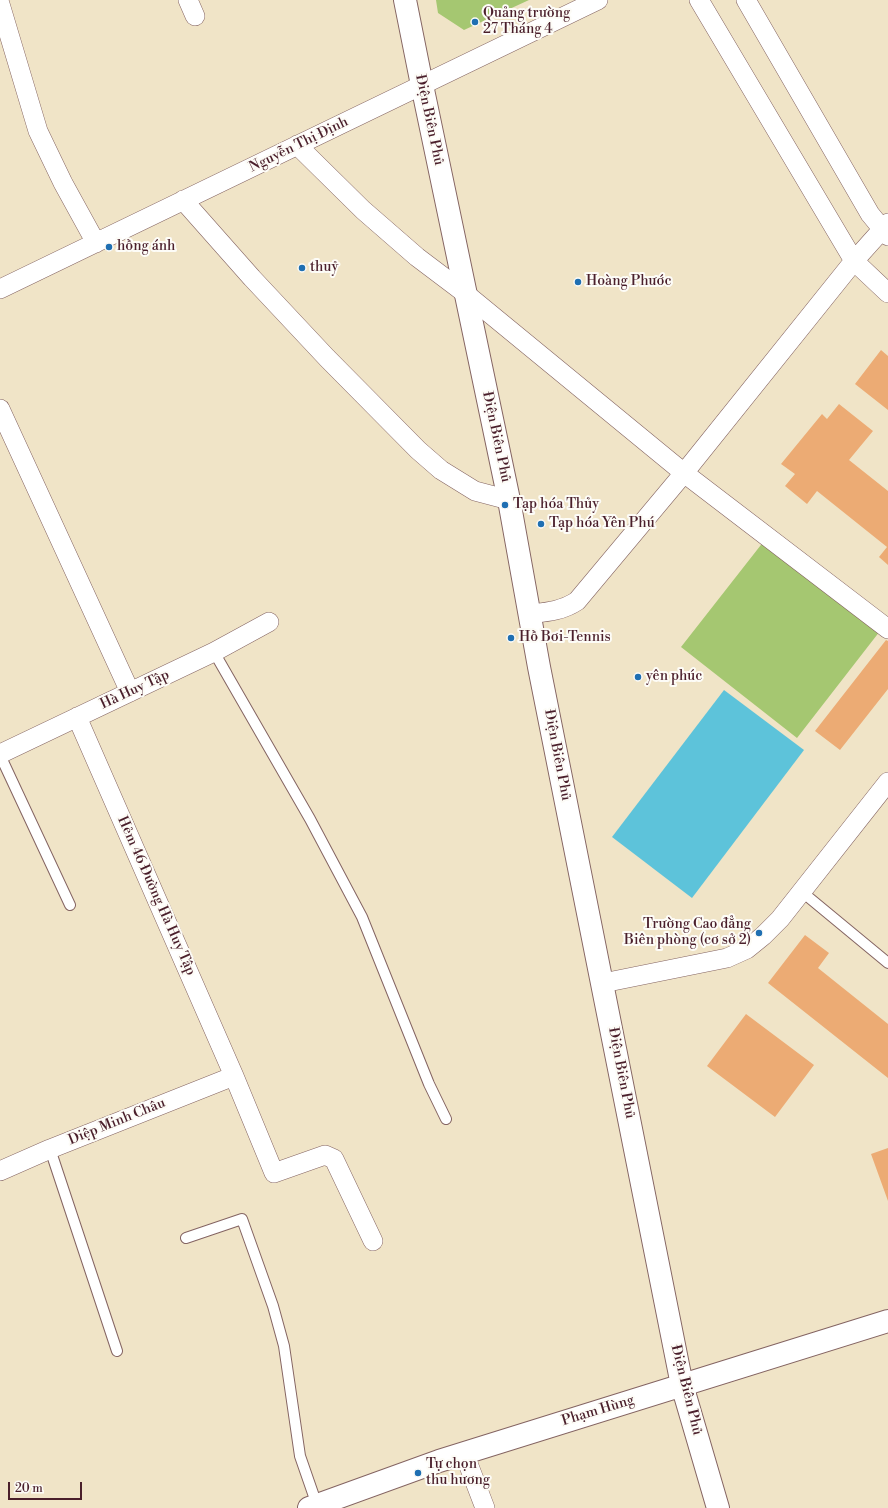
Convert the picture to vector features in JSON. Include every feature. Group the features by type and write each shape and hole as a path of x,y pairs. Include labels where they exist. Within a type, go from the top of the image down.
{"street":[{"name":"Điện Biên Phủ","path":"406,0 422,85 509,500 530,614 682,1385 718,1508"},
{"name":"Nguyễn Thị Định","path":"0,289 598,0"},
{"path":"699,0 854,261 888,293"},
{"path":"530,614 555,611 567,607 577,601 684,473 854,261 886,230 870,214 746,0"},
{"path":"0,4 38,131 63,183 96,243"},
{"path":"297,145 363,210 417,257 466,294 684,473 888,629"},
{"path":"183,200 316,347 418,450 441,470 474,491 509,500"},
{"path":"0,409 130,692"},
{"name":"Hà Huy Tập","path":"0,755 214,652 269,622"},
{"name":"Hẻm 46 Đường Hà Huy Tập","path":"77,717 234,1076 274,1173 325,1155 334,1159 373,1241"},
{"path":"603,983 727,958 747,949 780,919 888,782"},
{"name":"Diệp Minh Châu","path":"0,1171 50,1149 234,1076"},
{"name":"Phạm Hùng","path":"313,1507 439,1461 888,1321"},
{"path":"464,1453 485,1508"}],"lane":[{"path":"214,652 310,818 362,917 446,1120"},
{"path":"0,755 70,905"},
{"path":"801,891 888,963"},
{"path":"50,1149 117,1351"},
{"path":"186,1238 242,1218 261,1269 284,1346 300,1456 313,1507"}],"green space":[{"path":"436,0 529,0 464,30 438,13"},
{"path":"764,541 880,631 797,738 681,647"}],"water":[{"path":"724,690 804,750 692,898 612,837"}],"building":[{"path":"881,350 888,356 888,410 855,384"},
{"path":"839,404 873,431 849,460 888,491 888,565 879,557 887,547 817,491 807,504 785,486 795,474 781,464 822,414 827,419"},
{"path":"886,640 888,641 888,689 840,750 815,731"},
{"path":"805,935 829,953 818,968 888,1024 888,1078 768,983"},
{"path":"746,1014 814,1065 775,1117 707,1066"},
{"path":"888,1148 888,1201 871,1154"}],"place":[{"name":"Quảng trường 27 Tháng 4","path":"475,22"},
{"name":"hồng ánh","path":"109,247"},
{"name":"thuỷ","path":"302,268"},
{"name":"Hoàng Phước","path":"578,282"},
{"name":"Tạp hóa Thủy","path":"505,505"},
{"name":"Tạp hóa Yên Phú","path":"541,524"},
{"name":"Hồ Bơi-Tennis","path":"511,638"},
{"name":"yên phúc","path":"638,677"},
{"name":"Trường Cao đẳng Biên phòng (cơ sở 2)","path":"759,933"},
{"name":"Tự chọn thu hương","path":"418,1473"}]}
